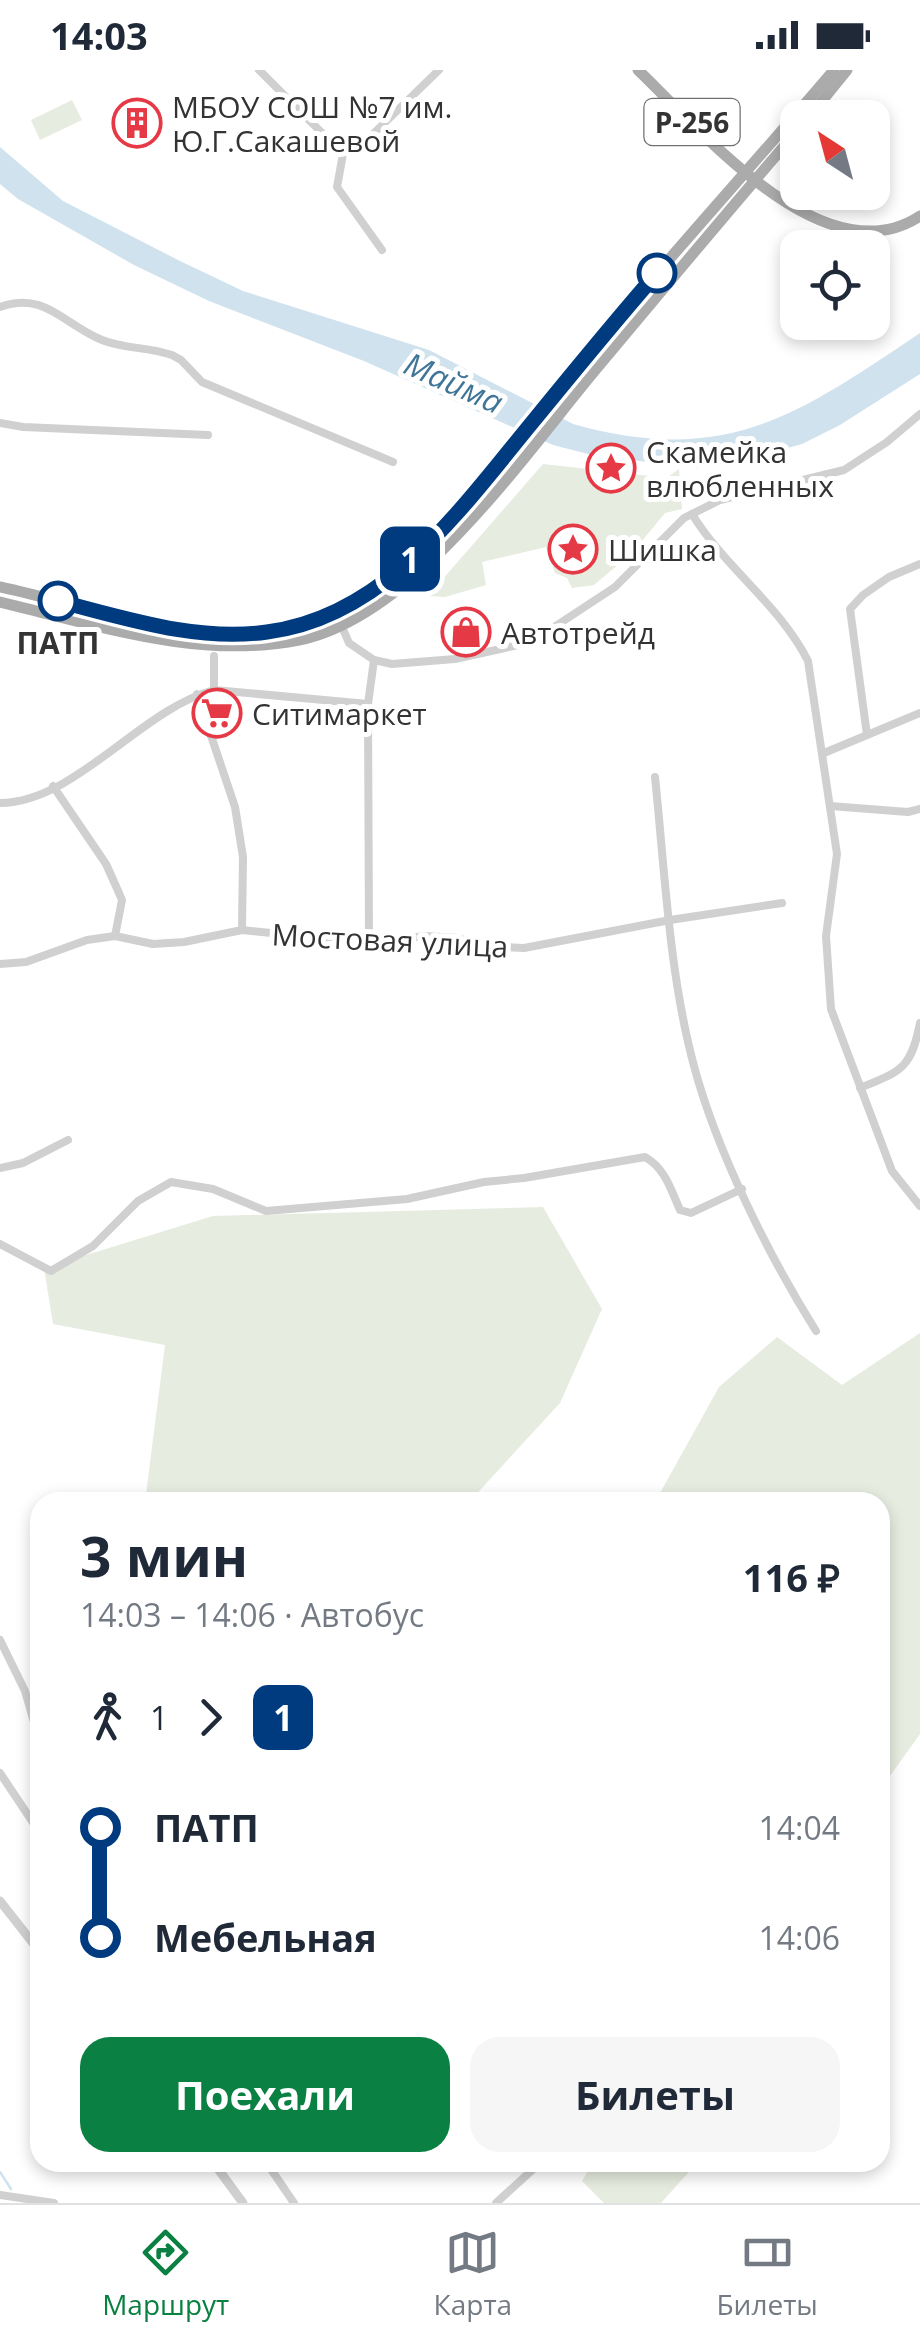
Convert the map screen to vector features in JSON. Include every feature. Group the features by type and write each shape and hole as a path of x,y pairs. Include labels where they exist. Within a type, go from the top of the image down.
{"main road":[{"name":"Р-256","path":"638,70 754,174 812,218 858,232 890,229 920,216"},
{"name":"Р-256","path":"648,70 754,174 816,214 856,227 896,221 920,208"},
{"path":"0,602 204,646 302,640 341,627 372,610 437,553 526,456 834,70"},
{"path":"823,100 848,70"},
{"path":"0,587 152,624 217,634 292,628 336,614 376,588 438,532 576,369 780,148"}],"street":[{"path":"259,70 342,154 337,187 382,250"},
{"path":"370,136 438,70"},
{"path":"0,306 19,300 36,302 101,339 182,360 202,382 393,462"},
{"path":"336,614 350,643 374,660 392,664 423,664 530,641 615,587 692,514 720,500 844,470 920,414"},
{"path":"0,423 208,435"},
{"path":"692,514 708,539 794,634 808,661 838,854 826,936 831,1009 892,1171 920,1206"},
{"path":"867,736 850,610 862,595 889,577 920,564"},
{"path":"214,656 214,690"},
{"path":"370,943 368,704 374,660"},
{"path":"0,803 15,803 53,786 197,694 214,690 368,704"},
{"path":"197,694 234,806 244,858 242,930"},
{"path":"824,753 920,713"},
{"path":"655,777 675,971 693,1064 742,1189 816,1331"},
{"path":"53,786 116,884 122,900 115,936"},
{"path":"830,806 920,810"},
{"name":"Мостовая улица","path":"0,964 26,962 87,940 115,936 153,944 242,930 370,943 425,936 458,938 482,946 524,948 782,902"},
{"path":"860,1088 908,1064 920,1022"},
{"path":"0,1168 23,1163 68,1140"},
{"path":"0,1244 51,1271 93,1246 138,1200 172,1182 213,1190 266,1211 407,1199 484,1182 644,1158 656,1164 663,1174 680,1210 691,1213 742,1189"},
{"path":"0,1640 30,1708"},
{"path":"0,1772 30,1817"},
{"path":"0,1902 30,1940"},
{"path":"220,2172 243,2203"},
{"path":"273,2172 294,2203"},
{"path":"496,2203 530,2172"},
{"path":"0,2195 54,2203"}],"shaded area":[{"path":"72,100 82,120 40,140 31,120"},
{"path":"543,464 650,476 654,487 679,469 682,509 665,513 633,552 594,585 572,588 567,578 555,573 546,547 482,562 486,585 445,597 428,596"},
{"path":"543,1207 602,1309 560,1403 478,1492 146,1492 165,1345 53,1324 44,1268 213,1216"},
{"path":"920,1333 920,1734 890,1776 890,1492 661,1492 719,1387 777,1337 842,1385"},
{"path":"587,2172 689,2172 661,2203 604,2203 582,2181"}],"water":[{"name":"Майма","path":"0,147 63,201 180,261 243,291 429,350 573,424 627,436 718,436 797,409 920,333 920,374 840,425 802,444 733,463 695,468 592,455 553,445 364,361 209,301 134,265 18,199 0,184"}],"waterway":[{"path":"0,2172 11,2189"}],"bus line":[{"name":"1","path":"58,601 152,624 217,634 266,633 336,614 400,568 465,504 657,273"}],"place":[{"name":"МБОУ СОШ №7 им. Ю.Г.Сакашевой","path":"137,123"},
{"name":"Скамейка влюбленных","path":"611,468"},
{"name":"Шишка","path":"573,549"},
{"name":"ПАТП","path":"58,601"},
{"name":"Автотрейд","path":"466,632"},
{"name":"Ситимаркет","path":"217,713"}]}
